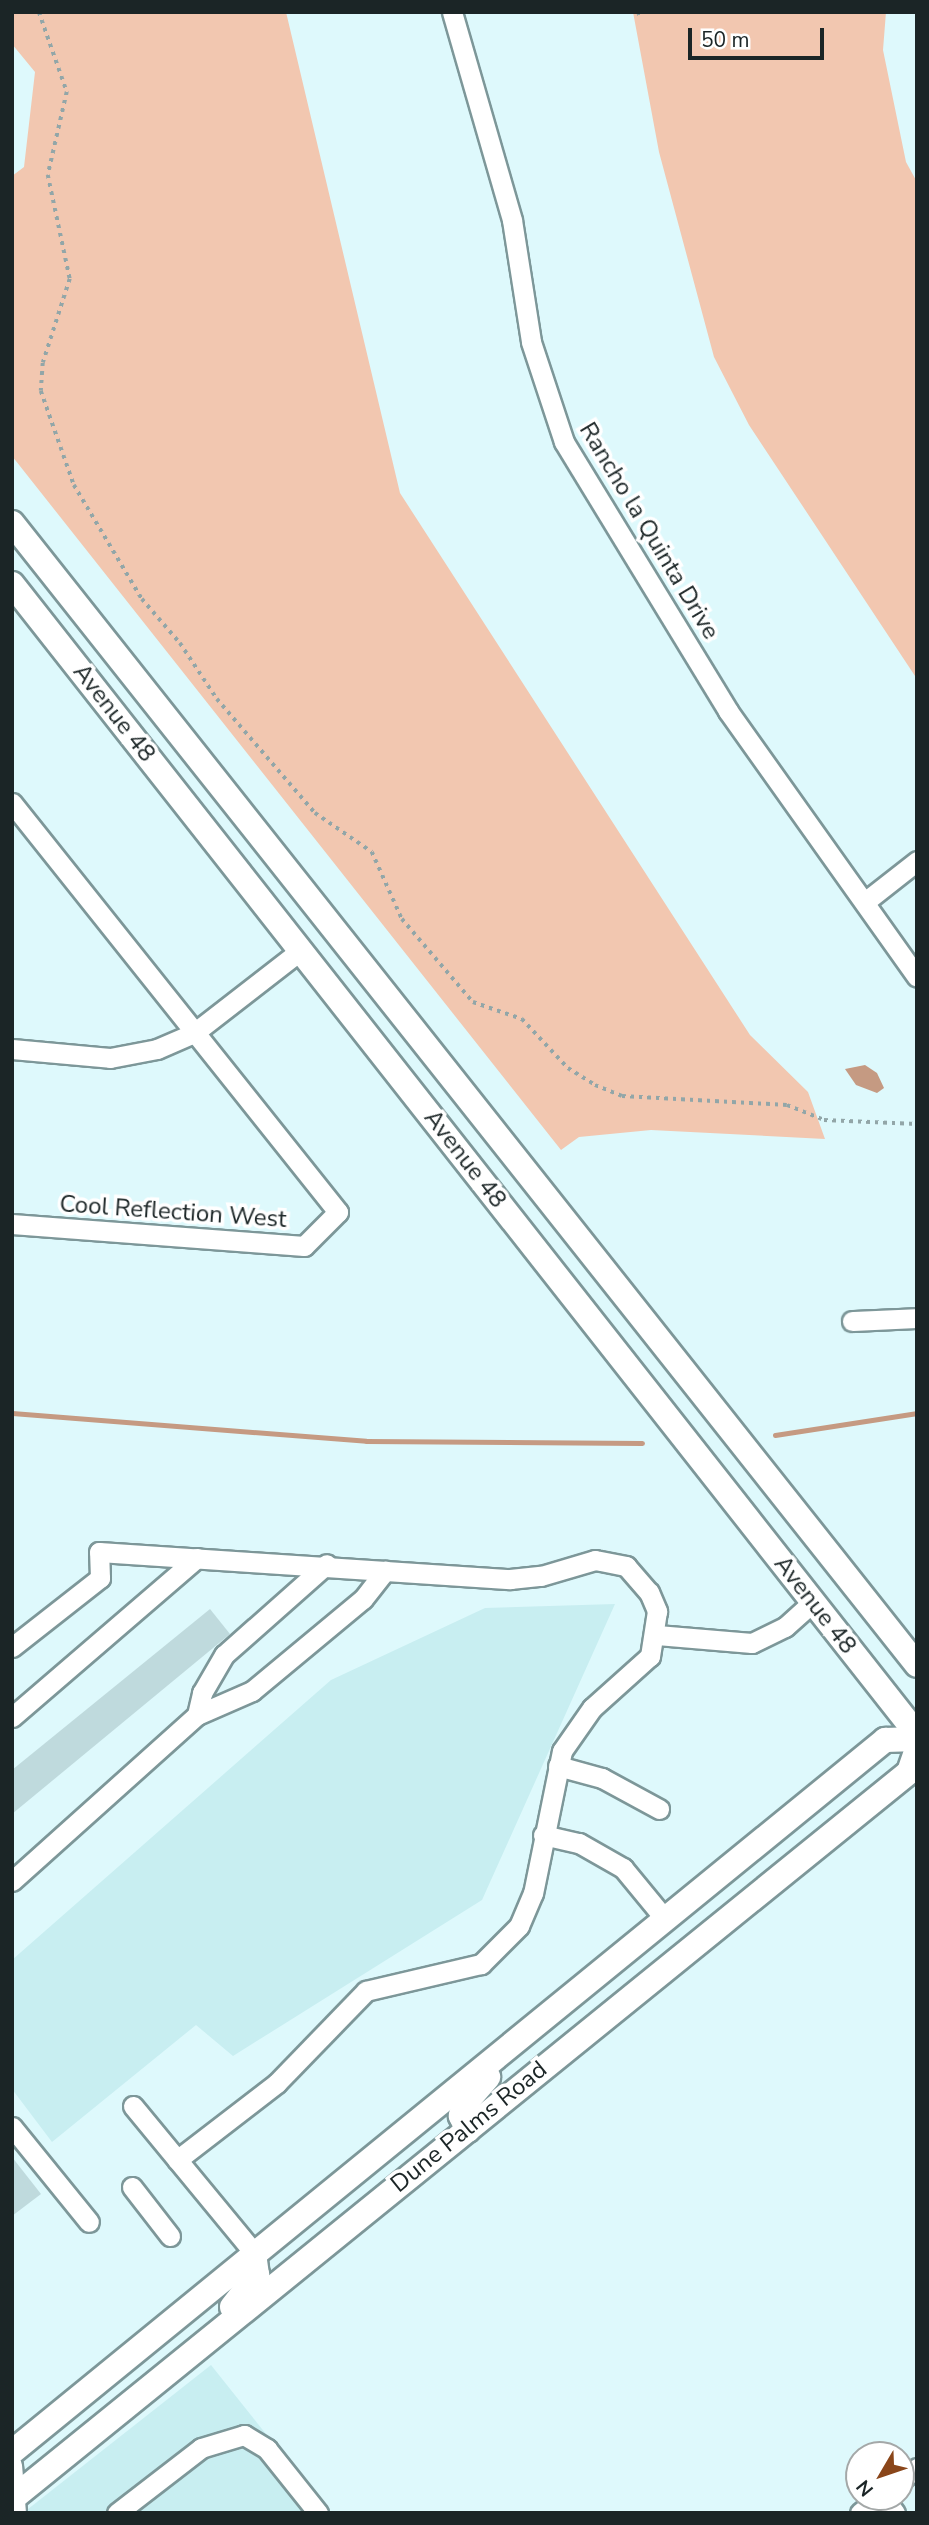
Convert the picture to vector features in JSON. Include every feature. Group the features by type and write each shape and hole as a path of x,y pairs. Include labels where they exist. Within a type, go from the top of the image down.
{"main road":[{"name":"Avenue 48","path":"12,523 917,1665"},
{"path":"12,584 23,576 35,578 128,695 178,732"},
{"name":"Avenue 48","path":"12,584 917,1737"},
{"path":"301,950 331,925"},
{"name":"Dune Palms Road","path":"12,2452 885,1740 917,1737"},
{"name":"Dune Palms Road","path":"14,2503 206,2341 909,1772 917,1749"},
{"path":"605,2016 666,1944 665,1919"},
{"path":"468,2130 461,2116 464,2105 522,2036"},
{"path":"206,2341 257,2275 254,2253"}],"street":[{"name":"Rancho la Quinta Drive","path":"452,12 512,220 531,342 564,442 728,711 866,901 917,977"},
{"name":"Cool Reflection West","path":"12,1224 304,1247 338,1212 13,805"},
{"path":"866,901 917,861"},
{"path":"12,1048 110,1058 157,1049 194,1033 301,950"},
{"path":"852,1321 917,1318"},
{"path":"12,1647 100,1578 99,1552 327,1564 385,1571 510,1579 541,1576 595,1560 626,1566 649,1592 657,1635 650,1656 592,1708 562,1751 533,1893 519,1926 481,1964 366,1991 277,2083 177,2160"},
{"path":"12,1717 197,1558"},
{"path":"197,1716 202,1693 224,1655 327,1564"},
{"path":"12,1881 197,1716 252,1690 363,1599 385,1571"},
{"path":"657,1635 752,1643 785,1627 813,1602"},
{"path":"558,1766 602,1778 659,1809"},
{"path":"543,1835 579,1843 623,1868 665,1919"},
{"path":"133,2106 254,2253"},
{"path":"12,2127 89,2222"},
{"path":"132,2187 170,2236"},
{"path":"117,2513 201,2448 244,2435 267,2449 318,2513"},
{"path":"12,2465 14,2503"}],"path":[{"path":"39,12 66,85 48,174 70,279 43,363 41,391 75,485 142,599 180,643 217,699 315,813 373,852 402,919 473,1002 522,1019 568,1068 595,1085 622,1096 787,1105 824,1120 917,1124"},
{"path":"638,12 641,18"}],"shaded area":[{"path":"12,12 286,12 400,493 750,1035 808,1092 825,1139 651,1130 579,1137 561,1150 12,456 12,176 24,167 35,72 12,44"},
{"path":"633,12 886,12 883,50 906,162 917,182 917,679 749,425 714,357 659,152"},
{"path":"865,1065 877,1073 884,1088 877,1093 856,1085 845,1069"},
{"path":"615,1604 482,1900 233,2056 196,2025 52,2142 12,2089 12,1960 331,1680 485,1608"},
{"path":"211,2365 329,2513 23,2513"}],"building":[{"path":"210,1609 230,1634 12,1814 12,1770"},
{"path":"12,2157 41,2194 12,2216"}],"waterway":[{"path":"12,1413 366,1441 642,1443"},
{"path":"775,1435 917,1413"}]}
